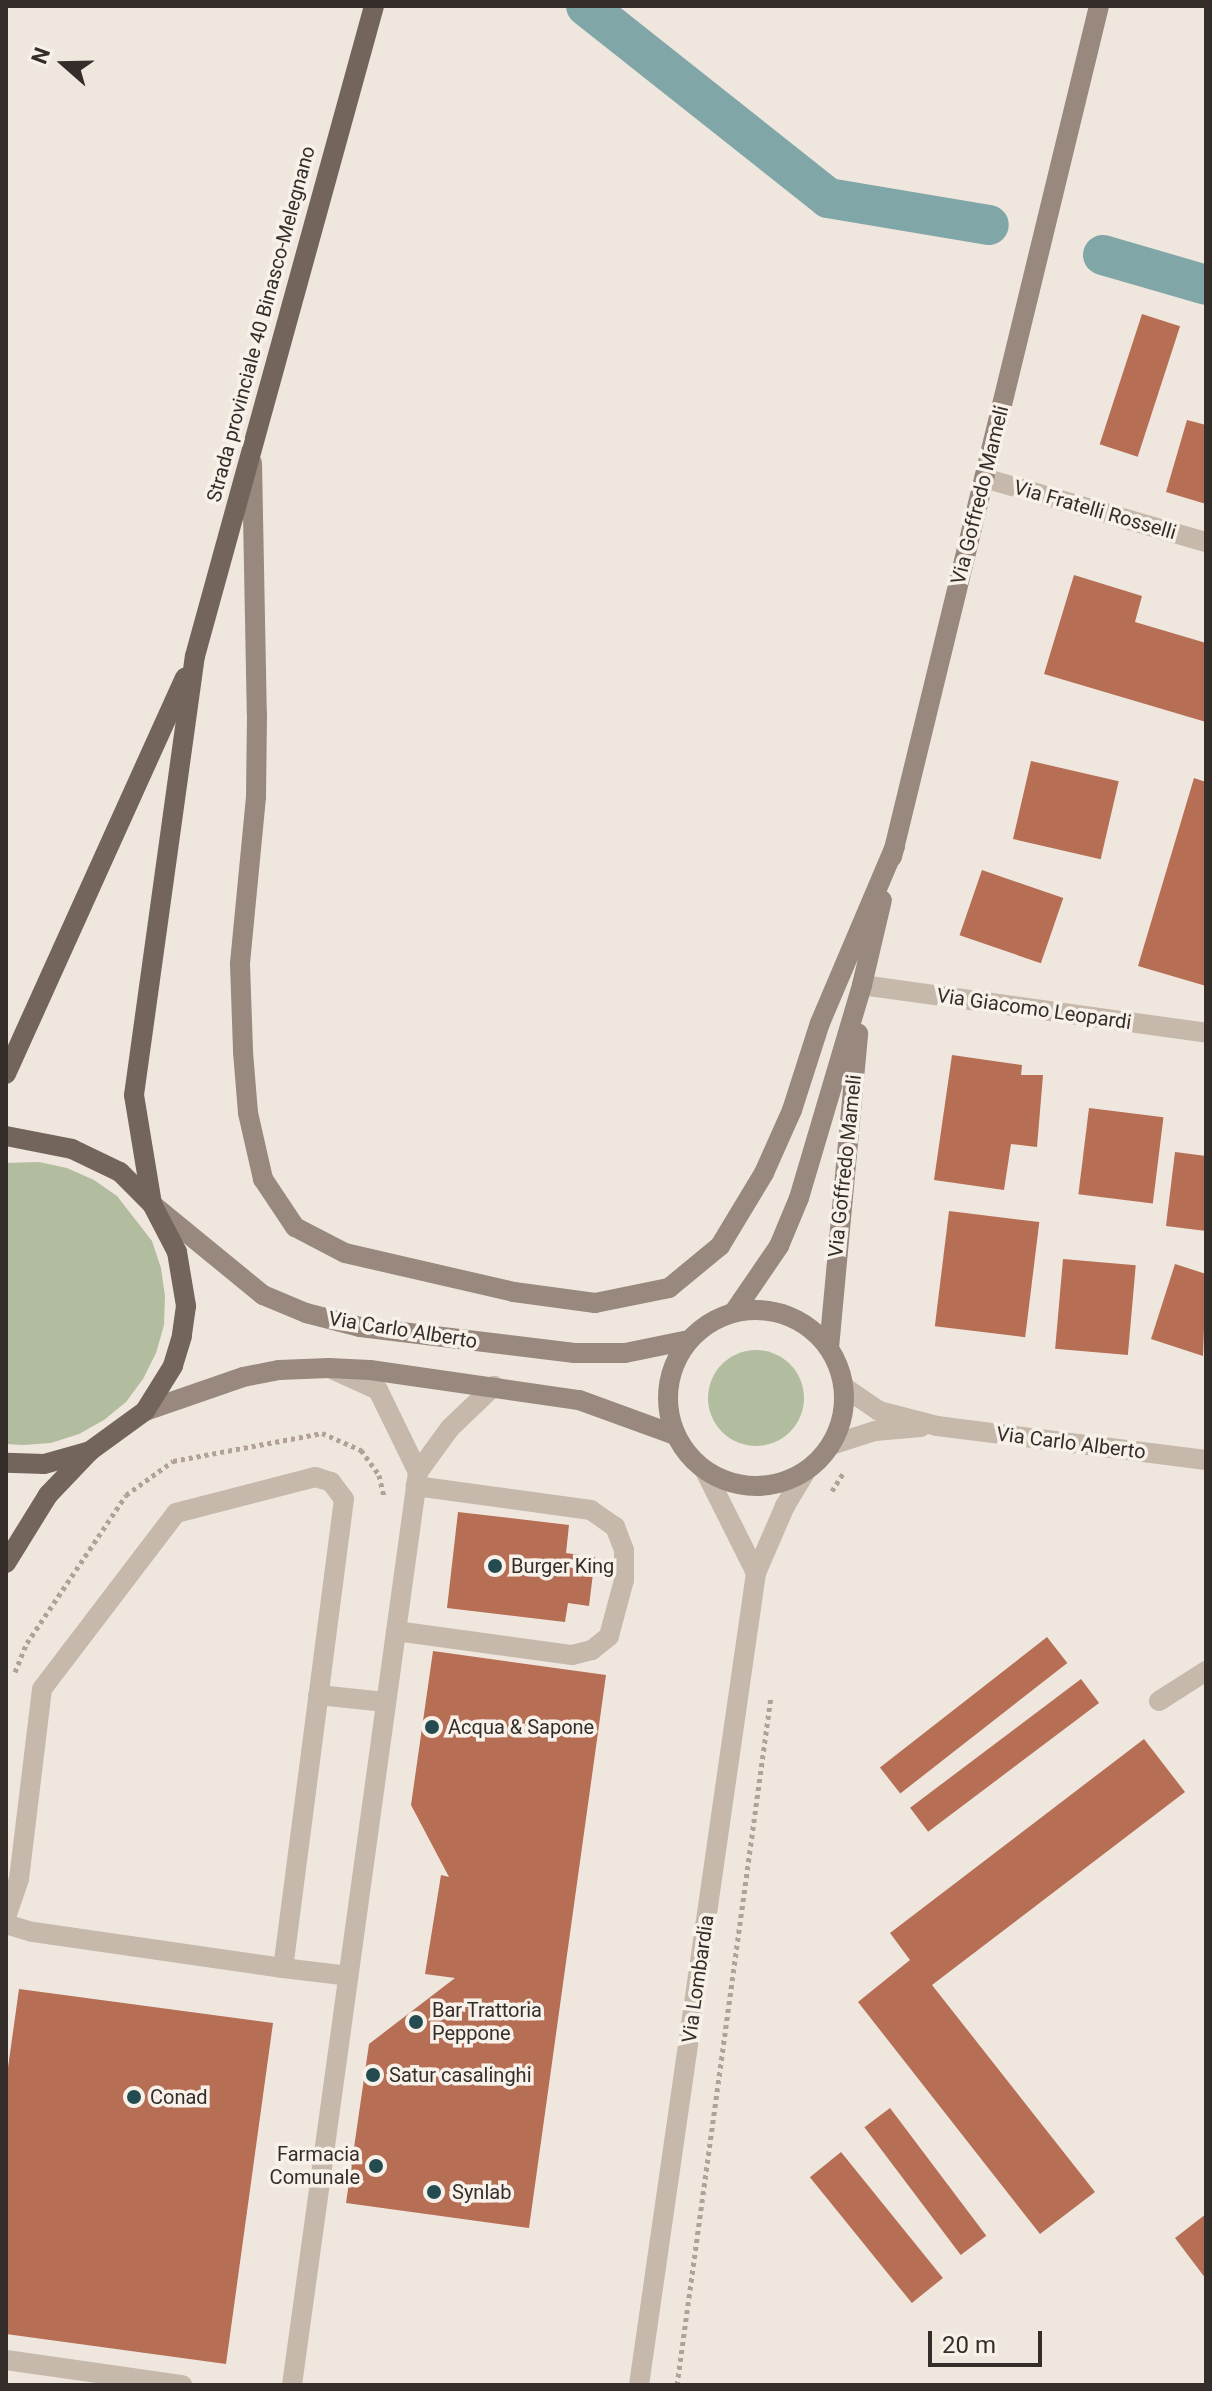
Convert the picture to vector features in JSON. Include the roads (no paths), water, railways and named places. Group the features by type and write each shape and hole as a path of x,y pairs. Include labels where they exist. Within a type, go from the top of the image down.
{"main road":[{"name":"Strada provinciale 40 Binasco-Melegnano","path":"152,1204 134,1095 195,656 374,6"},
{"name":"Strada provinciale 40 Binasco-Melegnano","path":"6,1074 195,656"},
{"name":"Strada provinciale 40 Binasco-Melegnano","path":"6,1136 72,1149 120,1172 152,1204 177,1252 186,1306 182,1336 173,1366 145,1411 90,1451 48,1495 6,1563"},
{"name":"Strada provinciale 40 Binasco-Melegnano","path":"6,1463 44,1464 90,1451"}],"street":[{"name":"Via Goffredo Mameli","path":"734,1312 779,1246 799,1198 862,985 1099,6"},
{"path":"252,449 256,797 240,964 243,1052 248,1113 263,1179 295,1227 345,1253 514,1292 595,1303 669,1288 720,1246 764,1173 792,1110 820,1023 895,846"},
{"name":"Via Fratelli Rosselli","path":"984,478 1206,542"},
{"name":"Via Goffredo Mameli","path":"829,1348 862,985"},
{"name":"Via Giacomo Leopardi","path":"862,985 1206,1033"},
{"name":"Via Carlo Alberto","path":"152,1204 263,1295 306,1313 360,1327 574,1353 625,1353 689,1340"},
{"path":"760,1309 787,1315 811,1328 829,1348 844,1387 843,1417 831,1445 806,1471 782,1483 756,1487 730,1483 705,1471 688,1455 675,1435 670,1419 668,1385 679,1354 709,1322 734,1312 760,1309"},
{"path":"329,1368 378,1390 417,1479"},
{"name":"Via Carlo Alberto","path":"145,1411 243,1377 279,1370 329,1368 494,1386 579,1400 675,1435"},
{"path":"292,2385 417,1479 450,1428 494,1386"},
{"name":"Via Carlo Alberto","path":"844,1387 879,1411 937,1426 1206,1460"},
{"name":"Via Carlo Alberto","path":"831,1445 875,1431 937,1426"},
{"path":"705,1471 756,1573"},
{"name":"Via Lombardia","path":"639,2385 756,1573 785,1506 806,1471"},
{"path":"6,1917 19,1879 42,1689 176,1513 315,1477 331,1482 344,1499 283,1968"},
{"path":"396,1631 572,1655 592,1650 609,1636 624,1580 624,1550 615,1527 591,1510 417,1479"},
{"path":"1159,1701 1206,1671"},
{"path":"318,1695 386,1702"},
{"path":"6,1924 32,1932 349,1976"},
{"path":"6,2360 182,2385"}],"waterway":[{"path":"586,6 828,198 989,225"},
{"path":"1103,255 1206,285"}],"place":[{"name":"Burger King","path":"495,1566"},
{"name":"Acqua & Sapone","path":"432,1727"},
{"name":"Bar Trattoria Peppone","path":"416,2022"},
{"name":"Satur casalinghi","path":"373,2075"},
{"name":"Conad","path":"134,2097"},
{"name":"Farmacia Comunale","path":"376,2166"},
{"name":"Synlab","path":"434,2192"}]}
